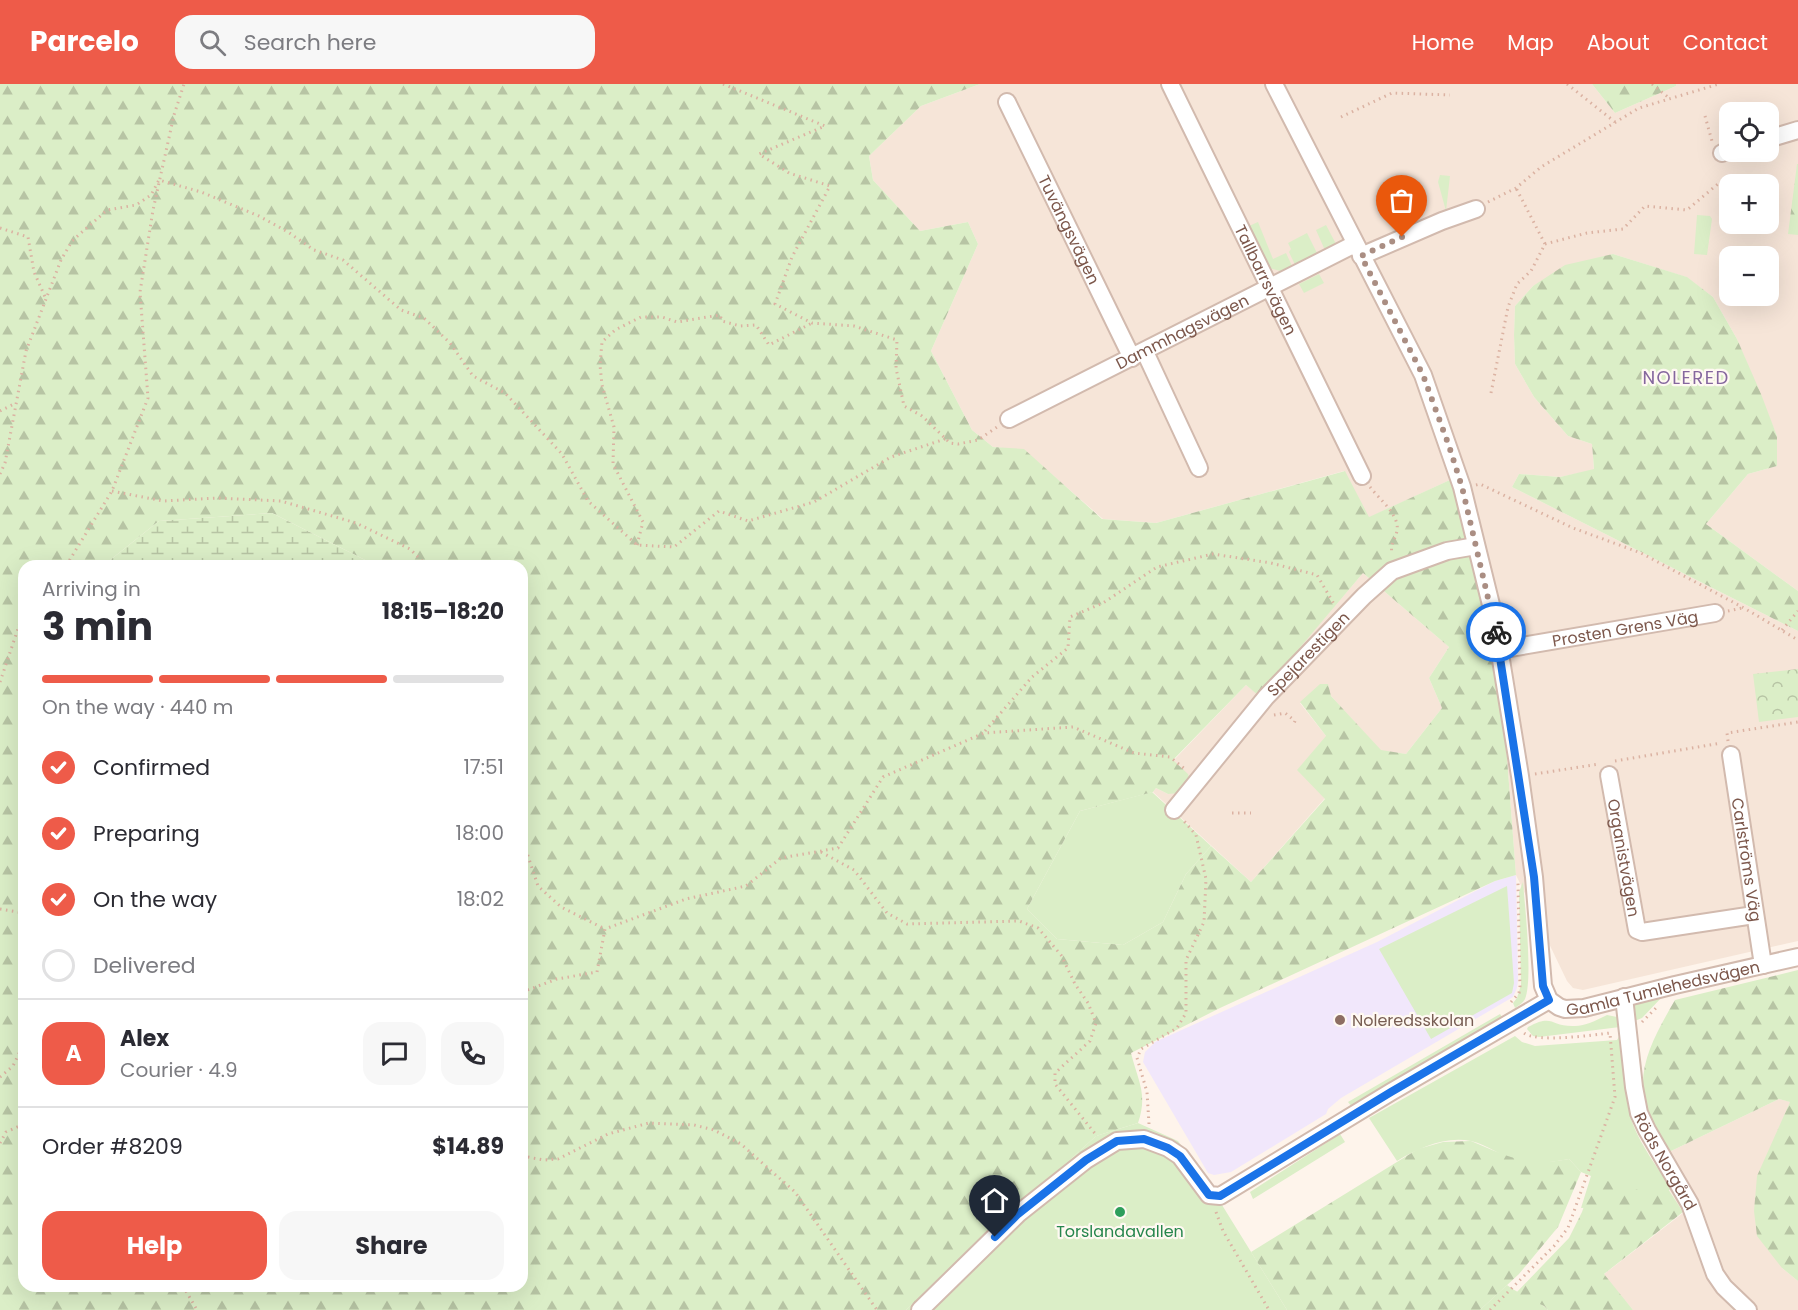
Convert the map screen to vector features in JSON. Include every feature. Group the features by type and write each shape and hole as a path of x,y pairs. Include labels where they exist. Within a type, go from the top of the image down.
{"street":[{"name":"Tallbarrsvägen","path":"1170,84 1272,287 1362,476"},
{"name":"Gamla Tumlehedsvägen","path":"1274,84 1423,375 1462,487 1494,617 1534,877 1543,986 1549,1000 1565,1009 1584,1008 1798,957"},
{"name":"Tuvängsvägen","path":"1007,102 1198,468"},
{"path":"1779,136 1798,130"},
{"path":"1358,250 1476,209"},
{"name":"Dammhagsvägen","path":"1009,419 1272,287 1358,250"},
{"name":"Spejarestigen","path":"1174,810 1266,697 1364,596 1392,571 1447,551 1476,546"},
{"name":"Prosten Grens Väg","path":"1499,650 1715,614"},
{"name":"Carlströms Väg","path":"1730,748 1762,964"},
{"name":"Organistvägen","path":"1609,775 1637,930 1642,932 1754,915"},
{"name":"Röds Norgård","path":"1624,997 1634,1088 1640,1113 1647,1130 1690,1204 1715,1274 1724,1287 1748,1310"},
{"path":"920,1310 1018,1214 1104,1147 1117,1141 1144,1139 1157,1142 1180,1156 1204,1190 1215,1197 1220,1196 1240,1186 1391,1092 1549,1000"}],"path":[{"path":"70,560 112,491 148,398 140,292 159,180 174,115 184,84"},
{"path":"723,84 825,126 759,154 789,172 830,186 792,257 775,304 812,323 854,326 897,340 896,368 903,405 922,416 950,443 958,444 978,440 1009,419"},
{"path":"1567,84 1615,122"},
{"path":"1652,84 1670,98"},
{"path":"1476,209 1516,188 1541,166 1639,108 1719,84"},
{"path":"1341,117 1392,93 1450,95"},
{"path":"1705,116 1714,147 1719,149"},
{"path":"0,474 5,463 26,351 61,261 72,241 107,210 136,205 151,195 159,180"},
{"path":"159,180 201,192 259,216 314,250 343,260 401,310 424,318 450,343 473,376 505,393 562,454 588,501 636,545 674,547 719,510 748,521 814,502 891,457 945,439"},
{"path":"1491,393 1508,307 1517,284 1531,271 1545,244 1587,233 1623,229 1645,206 1687,210 1719,183"},
{"path":"1516,188 1545,244"},
{"path":"0,228 28,237 34,272 46,299"},
{"path":"636,545 643,522 613,464 614,427 602,385 600,365 602,342 615,330 641,317 662,317 678,322 720,315 722,321 740,326 756,325 769,345 812,323"},
{"path":"0,411 16,403"},
{"path":"1362,476 1396,519 1397,531 1391,546 1392,571"},
{"path":"1462,487 1480,484 1573,528 1641,553 1798,640"},
{"path":"112,491 163,501 217,498 281,501 356,523 410,549 422,560"},
{"path":"984,733 1032,677 1068,648 1070,617 1103,603 1157,567 1213,554 1271,563 1317,575 1342,618"},
{"path":"1782,630 1798,611"},
{"path":"0,682 18,629"},
{"path":"1268,718 1285,713 1295,721 1293,726"},
{"path":"1520,776 1730,748 1727,734 1798,722"},
{"path":"528,856 538,886 561,907 605,929 686,899 746,886 781,858 838,848 883,777 984,733 1073,727 1134,753 1170,757 1198,781"},
{"path":"1144,1139 1145,1130 1150,1121 1147,1092 1137,1058 1141,1049 1177,1028 1186,1014 1186,960 1204,922 1206,879 1196,835 1174,810"},
{"path":"1232,813 1251,813"},
{"path":"819,851 854,870 887,913 907,924 1019,921 1038,928 1060,955 1088,1003 1096,1023 1090,1041 1055,1073 1055,1084 1104,1147"},
{"path":"1506,1006 1515,999 1520,987 1518,879 1534,877"},
{"path":"0,909 18,912"},
{"path":"528,990 556,979 597,972 605,929"},
{"path":"1490,1310 1554,1246 1568,1228 1615,1097 1610,1034 1528,1036 1515,1021"},
{"path":"0,1077 13,1066 18,1056"},
{"path":"528,1157 544,1160 558,1158 608,1134 649,1123 694,1125 714,1130 741,1143 795,1192 877,1310"},
{"path":"0,1143 6,1132 18,1127"},
{"path":"1215,1197 1216,1216 1223,1231 1269,1310"},
{"path":"186,1292 197,1310"}],"shaded area":[{"path":"980,84 1592,84 1615,113 1676,86 1676,84 1798,84 1798,591 1706,524 1748,474 1777,466 1777,436 1737,339 1713,297 1686,277 1613,254 1533,286 1515,306 1515,364 1534,397 1568,436 1592,444 1594,470 1560,477 1519,474 1512,487 1798,631 1798,941 1583,990 1573,988 1567,981 1516,875 1504,719 1452,479 1368,518 1344,471 1156,523 1103,519 1024,450 993,447 972,430 931,351 978,244 968,222 920,231 873,180 869,156 921,106"},
{"path":"1363,573 1449,647 1429,678 1442,708 1406,754 1381,751 1331,696 1300,703 1326,736 1325,798 1251,882 1153,792 1156,788 1168,794 1173,761 1246,685 1259,695"},
{"name":"Noleredsskolan","path":"1516,875 1518,980 1513,997 1341,1098 1328,1109 1326,1114 1231,1172 1214,1175 1208,1173 1143,1062 1145,1052 1155,1042 1377,942 1495,881"},
{"path":"1779,1099 1791,1102 1770,1150 1782,1268 1798,1281 1798,1310 1633,1310 1603,1275 1683,1213 1659,1172 1669,1152"}],"green space":[{"path":"0,84 980,84 921,106 869,156 873,180 920,231 968,222 978,244 931,351 972,430 993,447 1024,449 1102,519 1156,523 1345,471 1369,517 1452,479 1488,632 1504,719 1516,875 1495,881 1220,1008 1131,1053 1142,1095 1138,1123 1096,1136 906,1310 0,1310","holes":["1363,573 1449,647 1429,678 1442,708 1406,754 1381,750 1331,696 1328,684 1320,684 1300,702 1326,736 1297,770 1325,799 1251,882 1211,846 1186,874 1163,922 1123,945 1057,939 1027,909 1080,811 1153,792 1156,788 1168,794 1179,793 1190,781 1188,774 1173,760 1246,685 1259,696"]},
{"path":"1592,84 1676,84 1676,86 1615,113"},
{"path":"1798,164 1798,235 1788,234"},
{"path":"1440,175 1450,176 1446,211 1438,182"},
{"path":"1697,215 1710,216 1712,219 1707,255 1694,254"},
{"path":"1258,222 1273,259 1286,253 1293,268 1284,272 1269,268 1249,226"},
{"path":"1326,225 1336,244 1332,249 1324,248 1316,230"},
{"path":"1307,233 1318,255 1296,267 1289,252 1291,249 1288,243"},
{"path":"1613,254 1687,277 1713,297 1737,339 1777,436 1777,466 1748,474 1706,524 1798,591 1798,631 1512,487 1519,474 1560,477 1594,469 1592,444 1568,436 1534,397 1515,364 1515,306 1533,286 1565,265"},
{"path":"1319,274 1324,283 1304,293 1299,284"},
{"path":"272,513 365,560 110,560 159,521"},
{"path":"1798,669 1798,717 1759,722 1753,674"},
{"path":"1152,792 1211,846 1186,874 1163,922 1123,945 1057,939 1027,909 1080,811"},
{"path":"1523,882 1528,942 1528,976 1525,999 1515,1008 1513,1003 1521,985 1519,892"},
{"path":"1507,886 1514,983 1512,993 1431,1039 1379,949"},
{"path":"1798,970 1798,1281 1782,1268 1757,1236 1754,1211 1757,1176 1790,1102 1779,1099 1669,1152 1649,1114 1643,1088 1650,1048 1675,1000"},
{"path":"1663,996 1642,1018 1632,1022 1633,1006 1638,1002"},
{"path":"1500,1014 1502,1017 1494,1023 1352,1107 1348,1102"},
{"path":"1607,1015 1617,1017 1620,1027 1539,1037 1533,1036 1527,1029 1543,1021 1579,1026"},
{"path":"1620,1035 1626,1092 1632,1121 1647,1152 1673,1189 1600,1207 1581,1208 1591,1176 1581,1172 1569,1159 1544,1163 1524,1162 1471,1141 1452,1140 1432,1144 1397,1161 1369,1118 1515,1036 1522,1042 1535,1046 1617,1040"},
{"name":"Torslandavallen","path":"1138,1123 1178,1141 1209,1184 1287,1310 906,1310 1096,1136"},
{"path":"1340,1134 1345,1142 1253,1199 1250,1192"},
{"path":"1471,1141 1518,1159 1541,1162 1569,1159 1581,1172 1558,1227 1519,1274 1480,1310 1287,1310 1251,1252 1418,1149 1443,1142"},
{"path":"1594,1177 1645,1192 1663,1181 1683,1212 1604,1274 1633,1310 1548,1310 1516,1293 1569,1238 1582,1212"},
{"path":"1507,1285 1539,1303 1548,1310 1480,1310"}],"way so far":[{"path":"1402,237 1361,256 1423,375 1449,446 1462,487 1496,632"}],"place":[{"name":"Noleredsskolan","path":"1340,1020"},
{"name":"Torslandavallen","path":"1120,1212"}],"district":[{"name":"NOLERED","path":"1686,378"}],"route":[{"path":"995,1237 1018,1214 1086,1160 1117,1141 1144,1139 1157,1142 1180,1156 1209,1195 1220,1196 1240,1186 1391,1092 1549,1000 1543,986 1534,877 1496,632"}]}
